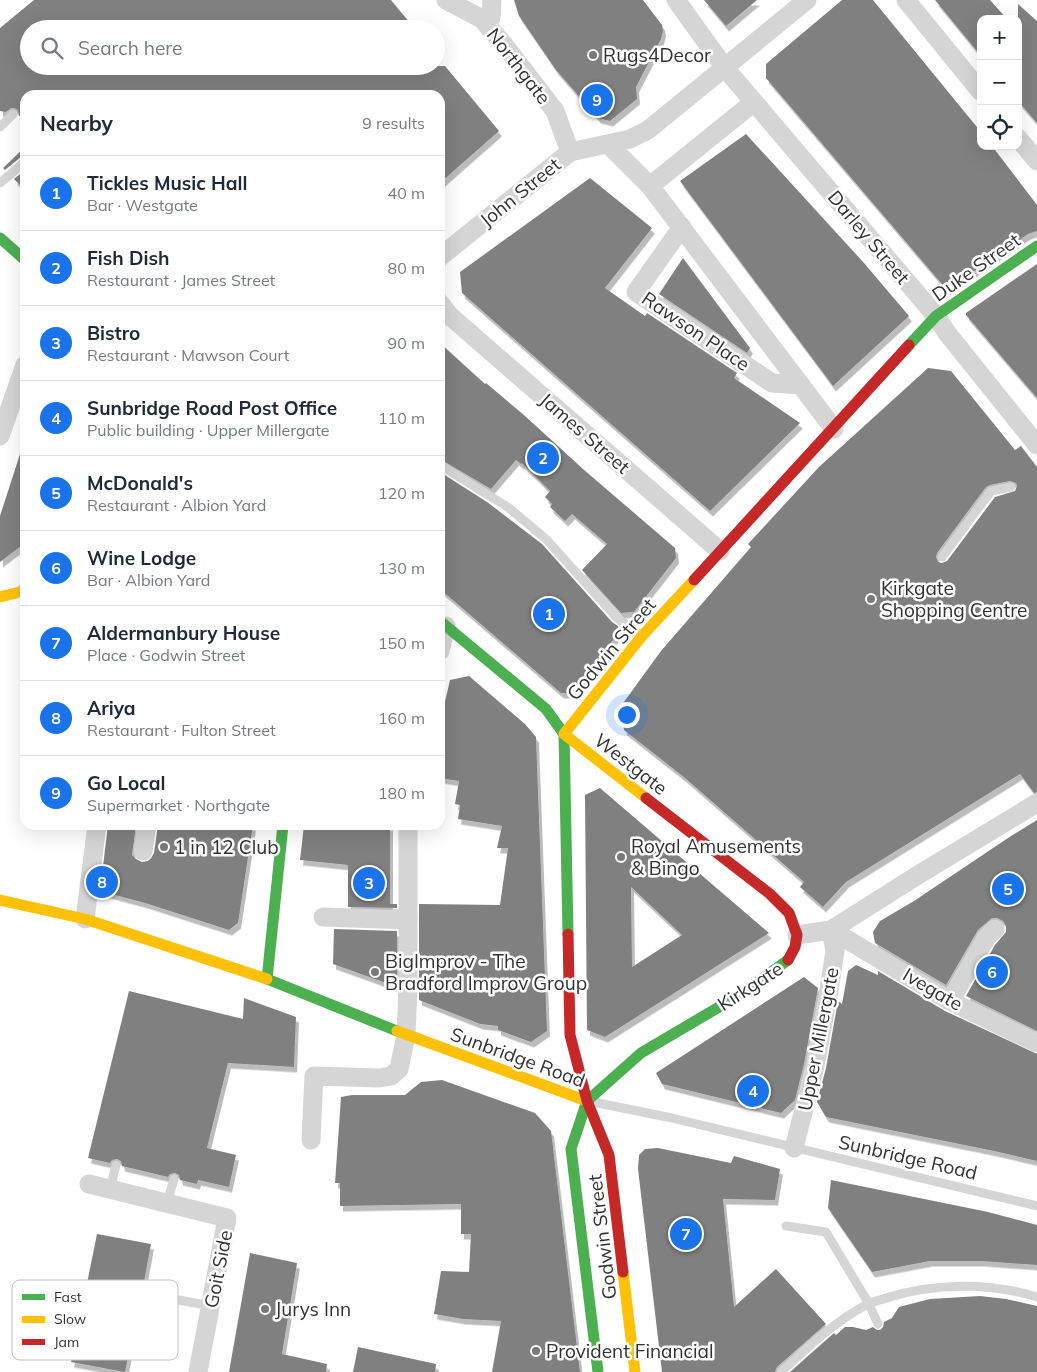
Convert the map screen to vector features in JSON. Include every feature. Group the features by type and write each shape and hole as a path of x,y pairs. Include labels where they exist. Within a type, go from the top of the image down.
{"main road":[{"path":"0,238 20,256"},
{"name":"Duke Street","path":"936,316 1037,246"},
{"name":"Godwin Street","path":"635,1372 609,1155 588,1101 570,1029 564,734 642,636 936,316"},
{"path":"0,597 20,592"},
{"path":"0,604 17,605"},
{"name":"Westgate","path":"445,626 546,709 564,734 770,894 789,914 797,935"},
{"path":"267,979 282,830"},
{"name":"Sunbridge Road","path":"0,900 86,919 267,979 406,1035 588,1101"},
{"name":"Kirkgate","path":"588,1101 642,1053 741,994 788,961 795,947 797,935"},
{"name":"Godwin Street","path":"588,1101 571,1149 598,1372"}],"street":[{"name":"Northgate","path":"446,0 482,19 505,46 555,111 570,152"},
{"name":"Darley Street","path":"676,0 725,68 936,316 947,333 1037,445"},
{"name":"John Street","path":"445,253 570,152 630,139 648,130 807,0"},
{"path":"906,0 977,87"},
{"path":"650,186 754,102"},
{"path":"1022,143 1037,161"},
{"name":"Rawson Place","path":"608,144 650,186 834,429"},
{"name":"Rawson Place","path":"682,227 636,292 772,383 801,385"},
{"name":"James Street","path":"445,313 720,551"},
{"path":"0,436 20,379"},
{"path":"797,935 831,930 1037,803"},
{"path":"311,1140 314,1076 379,1078 392,1076 399,1069 406,1035 408,987 408,830"},
{"path":"86,919 99,834"},
{"path":"323,916 408,920"},
{"path":"950,1001 986,938 995,929"},
{"name":"Ivegate","path":"831,930 950,1001 1037,1043"},
{"name":"Upper Millergate","path":"794,1148 815,1066 829,990 835,951 831,930"},
{"name":"Goit Side","path":"89,1184 228,1218 198,1372"}],"lane":[{"path":"0,127 13,114"},
{"path":"0,183 20,166"},
{"path":"445,468 509,508 546,539 617,618 642,636"},
{"path":"942,557 991,491 1011,487"},
{"name":"Sunbridge Road","path":"588,1101 672,1118 1037,1206"},
{"path":"110,1189 116,1164"},
{"path":"167,1203 174,1179"},
{"path":"786,1226 826,1232 869,1304 878,1324"},
{"path":"781,1372 824,1332 869,1304 911,1291 966,1286 1016,1291 1037,1297"},
{"path":"178,1300 211,1306"}],"building":[{"path":"34,0 391,0 408,20 20,20 20,75 445,75 445,66 499,131 445,179 445,90 20,90 19,116 18,110 14,108 6,112 0,111 0,28"},
{"path":"514,0 643,0 662,25 663,31 661,39 636,87 637,99 610,121 598,118 556,70 519,16"},
{"path":"704,0 757,0 726,26"},
{"path":"842,0 873,0 977,127 977,150 995,150 1037,205 1037,231 1028,234 947,290 766,78 766,64"},
{"path":"935,0 990,0 1003,15 977,15 977,51"},
{"path":"1018,4 1037,21 1037,123 1022,106 1022,15 1018,15"},
{"path":"746,134 864,263 909,316 833,386 680,181"},
{"path":"20,152 20,158 5,170 3,168"},
{"path":"20,174 20,185 14,179"},
{"path":"590,178 652,228 605,288 645,316 647,313 737,373 734,378 800,423 710,511 462,293 460,272"},
{"path":"683,258 750,348 747,353 659,294"},
{"path":"1037,264 1037,398 966,313"},
{"path":"445,348 675,548 676,558 634,612 621,613 582,570 607,544 572,514 565,521 550,507 552,504 545,497 550,491 522,463 516,460 491,489 445,462"},
{"name":"Kirkgate Shopping Centre","path":"928,368 951,371 1015,450 1021,446 1037,467 1037,792 1034,793 1020,774 846,882 823,907 800,887 804,882 685,778 624,730 621,706 661,651 751,547 748,544 819,467","holes":["1010,481 1016,483 1015,491 995,497 947,561 938,562 937,553 986,487"]},
{"path":"20,454 20,547 0,562 0,516"},
{"path":"445,475 487,502 542,544 612,622 618,626 618,634 570,693 561,693 445,593"},
{"path":"469,676 525,724 536,737 547,1031 531,1042 498,1030 498,1026 480,1024 419,1000 419,904 500,905 508,848 497,848 502,826 458,819 460,805 455,804 459,781 445,779 445,702 450,680"},
{"path":"600,788 769,933 605,1037 587,1030 585,795","holes":["631,887 682,935 632,967"]},
{"path":"1037,820 1037,1031 966,996 995,945 1006,932 1006,926 1003,921 992,918 978,930 946,985 875,943 873,932 880,921 914,901"},
{"path":"107,830 135,830 132,855 142,862 148,861 154,853 157,830 252,830 238,923 229,930 145,903 100,891"},
{"path":"303,830 390,830 390,904 397,904 397,908 348,907 348,865 300,860"},
{"path":"334,929 397,931 397,987 333,964"},
{"path":"856,965 878,975 878,971 945,1011 1037,1054 1037,1161 826,1117 817,1102 826,1068 838,1001 842,1004 848,971"},
{"path":"804,977 818,988 804,1064 795,1100 781,1113 662,1084 656,1073"},
{"path":"129,991 243,1019 244,998 296,1017 294,1067 228,1063 207,1148 236,1155 229,1187 198,1180 197,1184 180,1180 179,1175 175,1173 170,1174 168,1177 122,1166 121,1161 117,1159 112,1160 110,1163 88,1158"},
{"path":"442,1080 535,1113 551,1131 580,1372 492,1372 501,1321 463,1319 434,1314 441,1271 469,1272 471,1234 461,1234 461,1204 340,1206 340,1183 335,1183 341,1097 352,1095 405,1095 421,1082"},
{"path":"658,1148 731,1163 734,1156 780,1169 775,1200 723,1199 734,1307 776,1269 826,1324 777,1367 775,1372 662,1372 638,1169 639,1155 645,1149"},
{"path":"831,1180 988,1212 1037,1225 1037,1265 981,1261 930,1261 872,1272 828,1208"},
{"path":"97,1234 151,1244 144,1280 88,1280"},
{"name":"Jurys Inn","path":"250,1253 297,1263 282,1354 327,1364 326,1372 229,1372"},
{"path":"980,1296 1006,1299 1037,1306 1037,1372 790,1372 834,1333 836,1335 845,1327 866,1330 873,1327 880,1330 884,1322 892,1318 899,1307 930,1299"},
{"path":"358,1347 436,1364 435,1372 353,1372"},
{"path":"71,1360 127,1360 125,1372 71,1362"}],"traffic: fast":[{"path":"0,238 20,256"},
{"path":"909,345 936,316 1037,246"},
{"path":"445,625 546,709 564,734 568,934"},
{"path":"282,830 267,979 397,1031"},
{"path":"587,1101 641,1053 741,994 788,960"},
{"path":"587,1101 571,1149 598,1372"}],"traffic: slow":[{"path":"646,798 564,734 642,636 694,580"},
{"path":"0,597 20,592"},
{"path":"0,900 85,919 267,979"},
{"path":"397,1031 587,1101"},
{"path":"623,1272 635,1372"}],"traffic: jam":[{"path":"694,580 909,345"},
{"path":"646,798 770,894 789,913 797,935 795,947 788,960"},
{"path":"568,934 570,1035 587,1101 609,1155 623,1272"}],"place":[{"name":"Rugs4Decor","path":"593,55"},
{"name":"Go Local","path":"597,100"},
{"name":"Fish Dish","path":"543,458"},
{"name":"Kirkgate Shopping Centre","path":"871,599"},
{"name":"Tickles Music Hall","path":"549,614"},
{"name":"1 in 12 Club","path":"164,847"},
{"name":"Royal Amusements & Bingo","path":"621,857"},
{"name":"Ariya","path":"102,882"},
{"name":"Bistro","path":"369,883"},
{"name":"McDonald's","path":"1008,889"},
{"name":"BigImprov - The Bradford Improv Group","path":"375,972"},
{"name":"Wine Lodge","path":"992,972"},
{"name":"Sunbridge Road Post Office","path":"753,1091"},
{"name":"Aldermanbury House","path":"686,1234"},
{"name":"Jurys Inn","path":"265,1309"},
{"name":"Provident Financial","path":"536,1351"}]}
